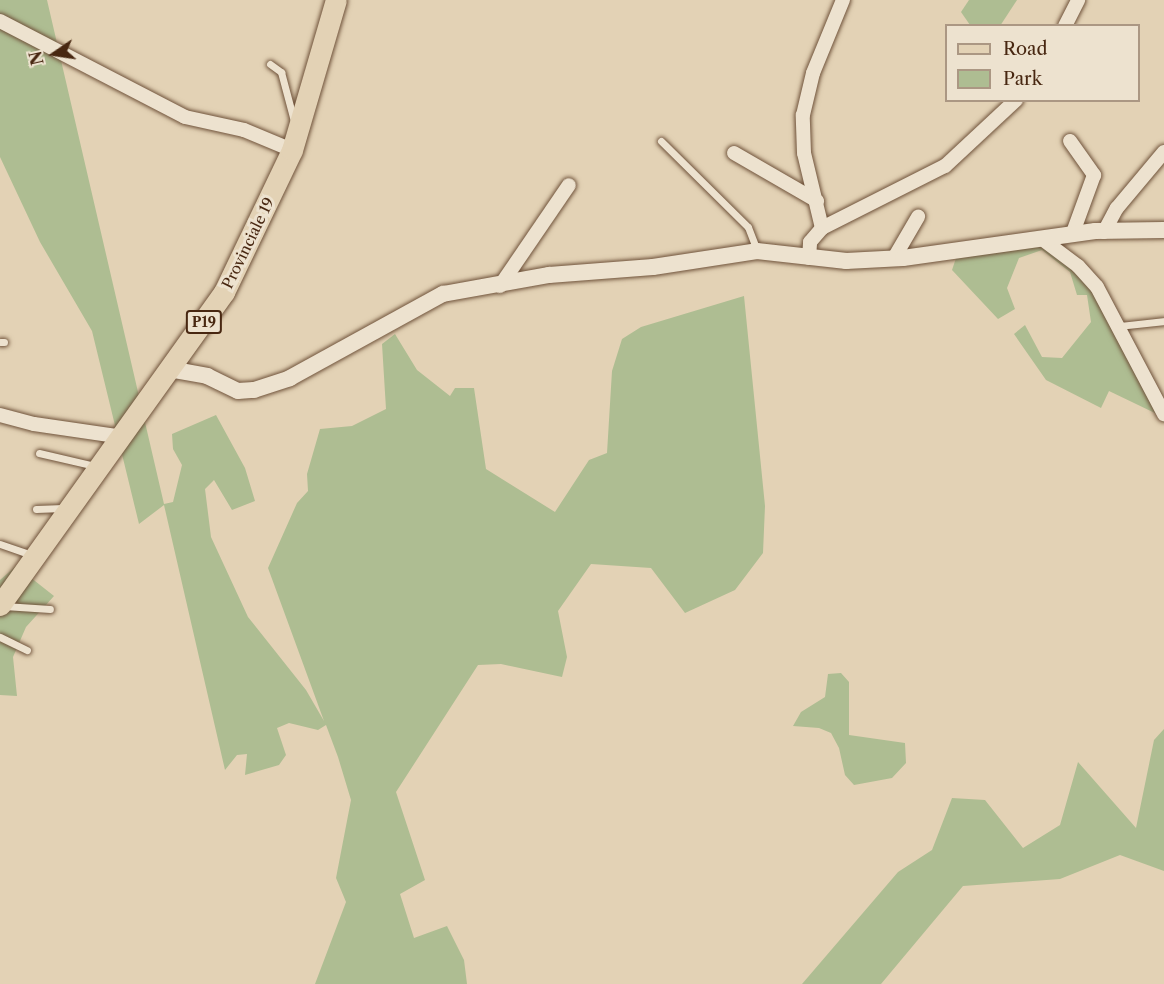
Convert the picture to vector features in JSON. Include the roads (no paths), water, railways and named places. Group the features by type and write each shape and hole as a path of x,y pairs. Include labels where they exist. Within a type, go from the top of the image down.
{"main road":[{"name":"Provinciale 19","path":"2,597 73,508 224,292 292,150 336,0"}],"street":[{"path":"822,228 804,153 803,115 813,72 843,0"},
{"path":"1066,24 1078,0"},
{"path":"0,21 185,117 244,130 292,150"},
{"path":"809,258 810,242 822,228 945,166 1014,102"},
{"path":"1070,141 1094,175 1072,235"},
{"path":"1104,232 1117,208 1164,152"},
{"path":"734,153 817,201"},
{"path":"500,286 569,185"},
{"path":"894,258 918,217"},
{"path":"169,369 207,376 237,391 254,390 290,378 443,294 500,286 549,275 653,267 757,251 809,258 894,258 1072,235 1164,230"},
{"path":"1042,239 1084,273 1158,389 1164,414"},
{"path":"0,415 34,424 123,437"}],"lane":[{"path":"270,64 281,72 296,130 292,150"},
{"path":"661,141 748,227 757,251"},
{"path":"1119,326 1164,321"},
{"path":"39,453 102,467"},
{"path":"36,509 73,508"},
{"path":"0,544 36,556"},
{"path":"2,597 50,609"},
{"path":"0,638 27,650"}]}
